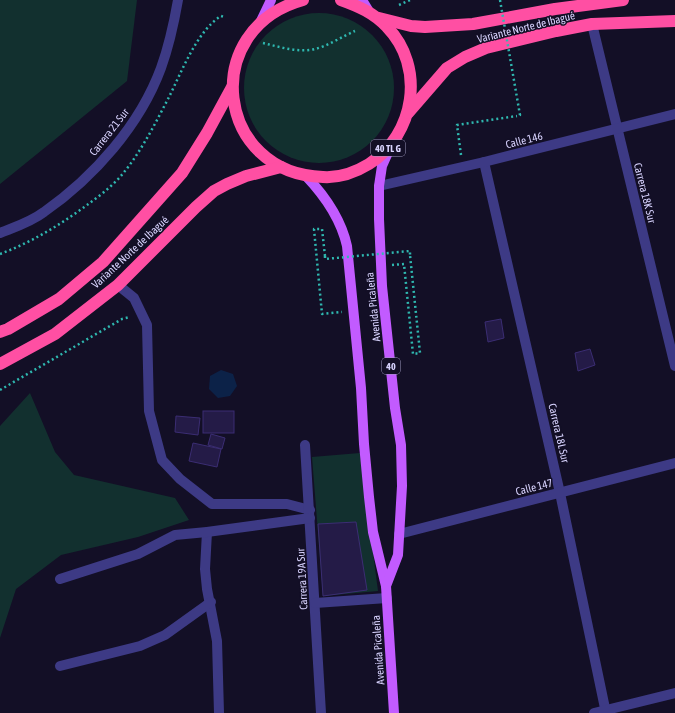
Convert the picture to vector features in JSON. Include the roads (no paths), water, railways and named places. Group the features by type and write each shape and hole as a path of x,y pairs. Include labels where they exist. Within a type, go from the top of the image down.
{"highway":[{"name":"40 TL G","path":"303,0 275,11 261,21 251,32 237,57 232,86 233,100 236,114 242,127 258,150 269,160 281,168 293,173 325,178 343,175 361,168 377,158 391,145 401,131 411,99 409,68 397,40 388,28 374,15 355,5 340,0"},
{"name":"Variante Norte de Ibagué","path":"374,15 411,26 425,27 473,24 555,9 623,0"},
{"name":"Variante Norte de Ibagué","path":"407,114 447,68 465,57 486,48 556,30 592,24 675,21"},
{"name":"Variante Norte de Ibagué","path":"0,332 8,329 58,298 103,262 182,173 207,133 232,86"},
{"name":"Variante Norte de Ibagué","path":"0,364 55,334 118,284 214,191 226,184 246,176 281,168"}],"main road":[{"path":"261,21 271,0"},
{"path":"362,0 374,15"},
{"name":"Avenida Picaleña","path":"386,586 398,555 402,486 401,445 395,408 381,266 379,186 382,166 391,145"},
{"name":"Avenida Picaleña","path":"306,176 321,193 343,230 347,246 373,532 386,586 394,713"}],"street":[{"name":"Carrera 21 Sur","path":"0,233 25,223 43,213 60,199 104,159 134,122 161,68 170,38 178,0"},
{"name":"Carrera 18K Sur","path":"592,24 675,366"},
{"name":"Calle 146","path":"379,186 484,162 675,114"},
{"name":"Carrera 18L Sur","path":"484,162 560,493 606,712"},
{"path":"118,284 134,298 147,325 149,411 162,460 180,479 212,504 287,504 310,514"},
{"name":"Carrera 19A Sur","path":"305,445 321,713"},
{"name":"Calle 147","path":"399,534 675,463"},
{"path":"60,579 138,554 175,535 207,532 310,514"},
{"path":"207,532 205,569 217,641 218,713"},
{"path":"315,603 387,598"},
{"path":"60,666 140,646 165,634 211,602"},
{"path":"594,713 606,712 675,693"}],"water":[{"path":"221,370 233,374 237,386 230,396 218,398 209,389 210,376"}]}
